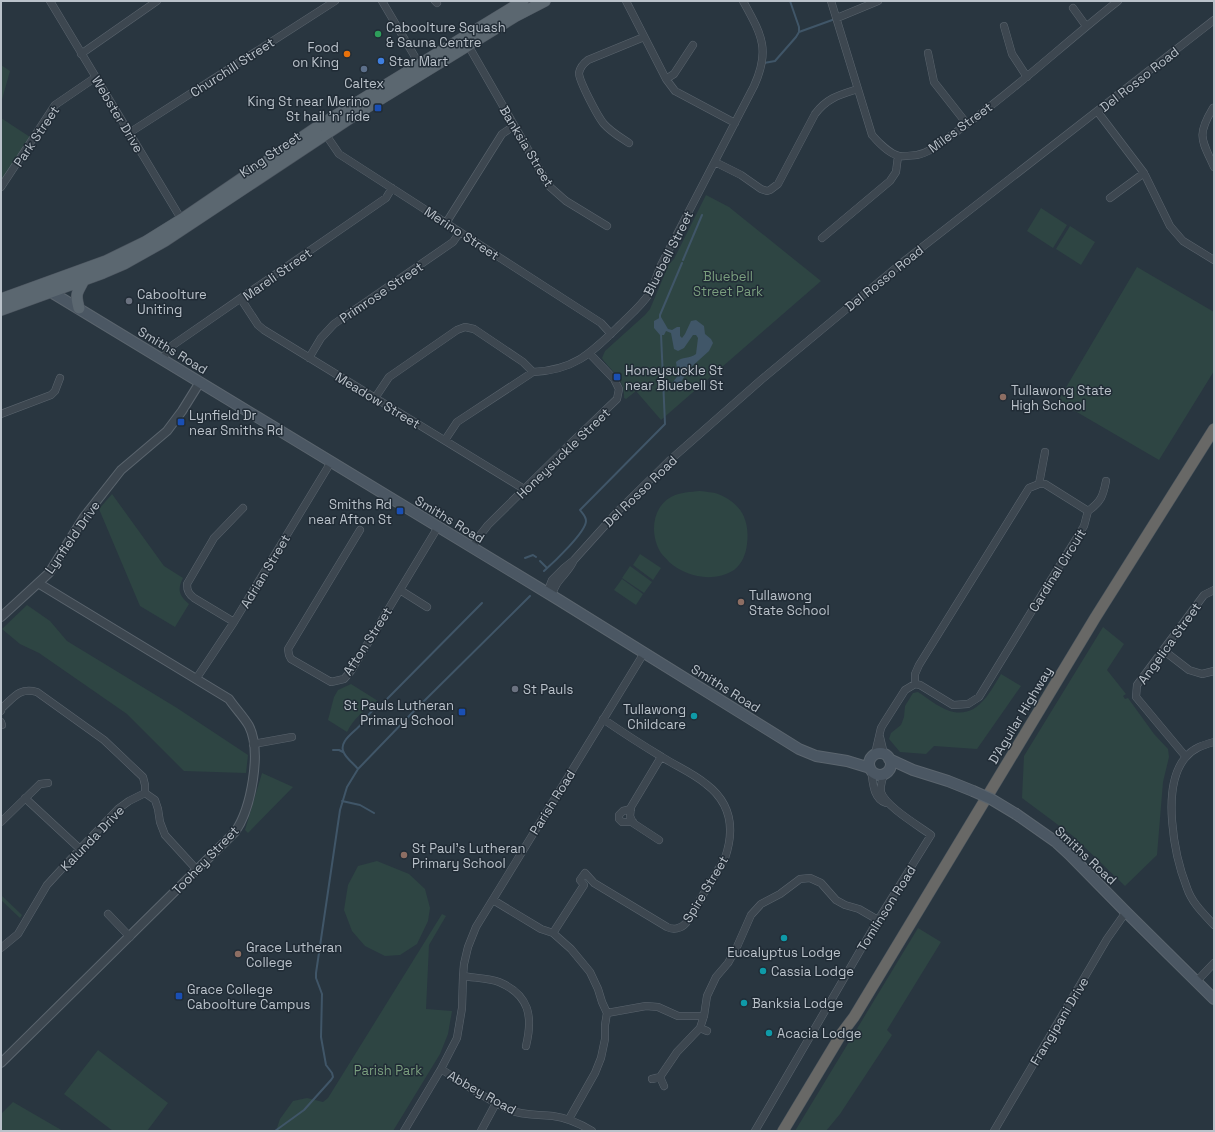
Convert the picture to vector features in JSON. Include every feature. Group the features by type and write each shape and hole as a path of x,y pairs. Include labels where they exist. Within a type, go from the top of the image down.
{"highway":[{"name":"D'Aguilar Highway","path":"788,1131 845,1036 854,1017 1091,624 1214,429"},
{"name":"D'Aguilar Highway","path":"782,1131 842,1033 854,1017"}],"main road":[{"name":"King Street","path":"422,68 468,45 523,12 545,1"},
{"name":"King Street","path":"1,310 120,255 184,223 322,130 422,68 519,2"},
{"name":"King Street","path":"1,299 84,280 124,264 165,241 184,223"},
{"path":"79,308 76,293 84,280"},
{"name":"Smiths Road","path":"50,287 79,308 550,594 799,749 816,756 847,761 870,769"},
{"path":"880,756 891,766 885,773 877,774 870,769 869,762 880,756"},
{"name":"Smiths Road","path":"847,761 880,756 913,770 973,791 991,799 1016,814 1056,842 1069,854 1214,999"},
{"name":"Smiths Road","path":"885,773 897,770 913,770"}],"street":[{"name":"Webster Drive","path":"50,1 184,223"},
{"path":"81,54 157,1"},
{"name":"Churchill Street","path":"129,133 335,1"},
{"path":"382,1 422,68"},
{"path":"626,1 666,79 675,91 735,123"},
{"name":"Bluebell Street","path":"445,440 457,422 533,372 561,368 590,354 640,306 649,293 661,265 759,76 763,63 762,42 757,26 743,1"},
{"path":"822,238 890,181 896,172 898,156 882,145 872,135 831,1"},
{"path":"836,18 878,1"},
{"name":"Miles Street","path":"898,156 918,155 929,151 967,124 1027,77 1086,26 1118,1"},
{"path":"1073,8 1086,26"},
{"name":"Del Rosso Road","path":"550,594 552,580 574,560 612,517 669,461 767,375 903,262 1214,20"},
{"path":"1004,26 1012,54 1027,77"},
{"path":"629,143 609,129 603,122 581,82 580,73 584,63 588,60 644,37"},
{"name":"Banksia Street","path":"468,45 549,186 566,201 607,226"},
{"path":"666,79 674,74 692,45"},
{"path":"928,53 934,82 967,124"},
{"name":"Park Street","path":"1,188 55,105 96,77"},
{"path":"715,162 741,175 761,189 767,191 773,189 778,184 815,114 822,104 834,97 858,89"},
{"path":"1213,108 1204,123 1202,139 1214,167"},
{"path":"1097,111 1144,173 1170,226 1183,241 1214,260"},
{"path":"446,223 502,134 514,126"},
{"name":"Merino Street","path":"322,130 339,154 601,323 611,334"},
{"path":"1110,198 1144,173"},
{"name":"Mareli Street","path":"162,359 173,346 386,198 392,188"},
{"name":"Primrose Street","path":"309,358 321,338 334,324 453,242 460,232"},
{"name":"Meadow Street","path":"241,299 258,325 264,330 524,490"},
{"path":"375,398 389,377 457,330 465,327 474,329 523,362 533,372"},
{"name":"Honeysuckle Street","path":"472,548 484,529 617,400 619,389 614,380 590,354"},
{"path":"1,414 51,395 60,378"},
{"name":"Lynfield Drive","path":"1,617 49,573 84,516 121,470 167,431 182,412 200,382"},
{"path":"880,756 879,735 884,723 905,690 915,684 915,674 919,666 1029,488 1039,484 1045,452"},
{"name":"Adrian Street","path":"196,679 234,622 331,462"},
{"path":"1088,511 1097,505 1104,494 1106,481"},
{"name":"Cardinal Circuit","path":"915,684 920,685 953,705 968,704 979,697 1084,526 1088,511 1045,484 1039,484"},
{"path":"234,622 189,594 187,584 214,538 243,508"},
{"name":"Afton Street","path":"360,530 288,649 288,655 291,659 331,682 344,679 351,671 438,527"},
{"name":"Toohey Street","path":"1,1063 235,832 248,806 255,755 249,727 229,699 38,583"},
{"path":"400,590 427,607"},
{"name":"Angelica Street","path":"1186,757 1136,697 1137,685 1204,595 1214,590"},
{"path":"1163,650 1189,670 1202,674 1214,671"},
{"name":"Parish Road","path":"404,1131 441,1070 457,1038 462,1008 463,976 466,955 476,926 644,653"},
{"path":"1,711 2,708 22,691 30,690 37,692 104,740 143,777 145,793 155,800 160,822 165,835 197,870"},
{"name":"Spire Street","path":"553,933 584,885 580,880 585,872 594,883 666,927 681,927 686,923 725,858 730,842 731,828 727,812 719,797 705,783 661,757 603,719"},
{"path":"253,744 292,737"},
{"path":"1214,742 1199,746 1186,757 1178,769 1174,783 1172,804 1172,826 1177,853 1187,889 1196,905 1214,925"},
{"path":"659,840 641,829 633,822 630,816 631,809 661,757"},
{"name":"Tomlinson Road","path":"755,1131 878,920 931,835 888,804 882,802 877,796 870,769"},
{"path":"885,773 881,781 881,793 888,804"},
{"path":"1,822 40,784 48,783"},
{"name":"Kalunda Drive","path":"1,948 18,934 47,885 80,849 118,809 129,801 145,793"},
{"path":"25,798 80,849"},
{"path":"631,809 623,811 619,815 619,819 622,822 633,822"},
{"path":"652,1079 660,1077 677,1052 703,1029 707,996 716,977 728,963 736,949 751,915 760,904 780,894 800,879 810,878 821,883 836,900 845,905 859,909 878,920"},
{"path":"584,885 594,883"},
{"path":"493,900 541,929 553,933 578,957 590,972 607,1012 605,1040 596,1073 569,1119"},
{"name":"Frangipani Drive","path":"994,1131 1103,946 1126,912"},
{"path":"108,914 130,937"},
{"path":"1196,982 1214,963"},
{"path":"463,976 498,982 511,989 521,997 528,1009 530,1023 526,1046"},
{"path":"607,1012 646,1006 658,1007 678,1016 704,1016"},
{"name":"Abbey Road","path":"441,1070 510,1110 533,1116 551,1116 569,1119 592,1131"},
{"path":"660,1077 664,1086"},
{"path":"481,1131 496,1103"}],"green space":[{"path":"1,65 10,71 1,103"},
{"path":"1,118 30,137 1,181"},
{"name":"Bluebell Street Park","path":"706,195 729,207 821,281 661,420 636,391 626,399 624,398 621,382 602,358 605,351 650,309 669,264 674,259"},
{"path":"1041,208 1067,225 1053,248 1027,231"},
{"path":"1070,226 1095,242 1081,265 1056,249"},
{"path":"1137,267 1214,312 1214,371 1159,460 1058,401"},
{"path":"700,491 718,494 733,502 742,513 745,520 748,535 745,555 737,568 726,574 709,577 692,575 669,562 657,546 654,523 659,508 664,502 678,494"},
{"path":"112,494 164,566 183,578 180,586 180,592 189,604 175,627 140,606 99,509"},
{"path":"640,554 661,568 653,580 633,565"},
{"path":"630,566 652,582 644,593 622,578"},
{"path":"622,579 643,594 636,605 614,590"},
{"path":"27,605 50,621 67,641 177,708 248,755 246,773 184,771 127,714 39,653 20,644 2,629"},
{"path":"1103,627 1124,644 1107,670 1126,694 1123,696 1125,699 1128,698 1154,734 1168,749 1169,757 1163,782 1157,855 1125,886 1073,836 1022,798 1024,756"},
{"path":"1001,674 1021,686 977,749 934,746 926,754 900,752 889,739 891,733 901,725 904,717 905,706 913,693 918,692 947,710 966,712 974,709 980,704 992,690"},
{"path":"351,684 378,701 360,715 347,732 328,720 334,697 338,690"},
{"path":"262,773 293,787 248,833 245,830"},
{"path":"377,861 409,874 425,889 430,908 428,921 417,944 400,955 385,956 365,946 352,931 344,910 348,885 358,866"},
{"path":"1,895 22,915 20,918 1,900"},
{"name":"Parish Park","path":"442,914 446,916 429,945 426,1009 452,1011 448,1034 440,1054 393,1131 276,1131 280,1119 293,1101 307,1098 323,1102 328,1098"},
{"path":"918,928 941,942 887,1030 892,1035 840,1114 826,1131 795,1131"},
{"path":"98,1050 168,1103 147,1131 113,1131 64,1094"},
{"path":"13,1102 63,1131 1,1131 1,1114"}],"water":[{"path":"661,317 668,329 672,330 680,327 680,336 682,338 691,321 696,320 704,326 705,334 713,343 709,351 689,369 676,390 673,389 672,385 678,375 676,362 696,354 698,338 696,335 693,335 684,348 678,351 674,349 671,333 666,331 664,335 660,335 654,328 654,321"}],"waterway":[{"path":"764,63 775,61 799,32 799,27 790,1"},
{"path":"799,32 835,19"},
{"path":"683,260 702,215"},
{"path":"660,320 660,315 682,263"},
{"path":"544,571 575,540 585,526 586,519 580,510 665,424 661,334"},
{"path":"525,558 533,555 536,557"},
{"path":"540,561 547,568"},
{"path":"275,1131 304,1110 333,1077 326,1065 321,1037 322,994 316,978 316,973 340,810 347,787 358,769 530,596"},
{"path":"375,709 387,699 482,603"},
{"path":"363,721 372,711"},
{"path":"358,769 344,753 343,744 348,736 360,726 362,723 361,717"},
{"path":"333,750 343,752"},
{"path":"342,801 360,805 374,813"}],"place":[{"name":"Caboolture Squash & Sauna Centre","path":"378,34"},
{"name":"Food on King","path":"347,54"},
{"name":"Star Mart","path":"381,61"},
{"name":"Caltex","path":"364,69"},
{"name":"King St near Merino St hail 'n' ride","path":"378,108"},
{"name":"Caboolture Uniting","path":"129,301"},
{"name":"Honeysuckle St near Bluebell St","path":"617,377"},
{"name":"Tullawong State High School","path":"1003,397"},
{"name":"Lynfield Dr near Smiths Rd","path":"181,422"},
{"name":"Smiths Rd near Afton St","path":"400,511"},
{"name":"Tullawong State School","path":"741,602"},
{"name":"St Pauls","path":"515,689"},
{"name":"St Pauls Lutheran Primary School","path":"462,712"},
{"name":"Tullawong Childcare","path":"694,716"},
{"name":"St Paul's Lutheran Primary School","path":"404,855"},
{"name":"Eucalyptus Lodge","path":"784,938"},
{"name":"Grace Lutheran College","path":"238,954"},
{"name":"Cassia Lodge","path":"763,971"},
{"name":"Grace College Caboolture Campus","path":"179,996"},
{"name":"Banksia Lodge","path":"744,1003"},
{"name":"Acacia Lodge","path":"769,1033"}]}
